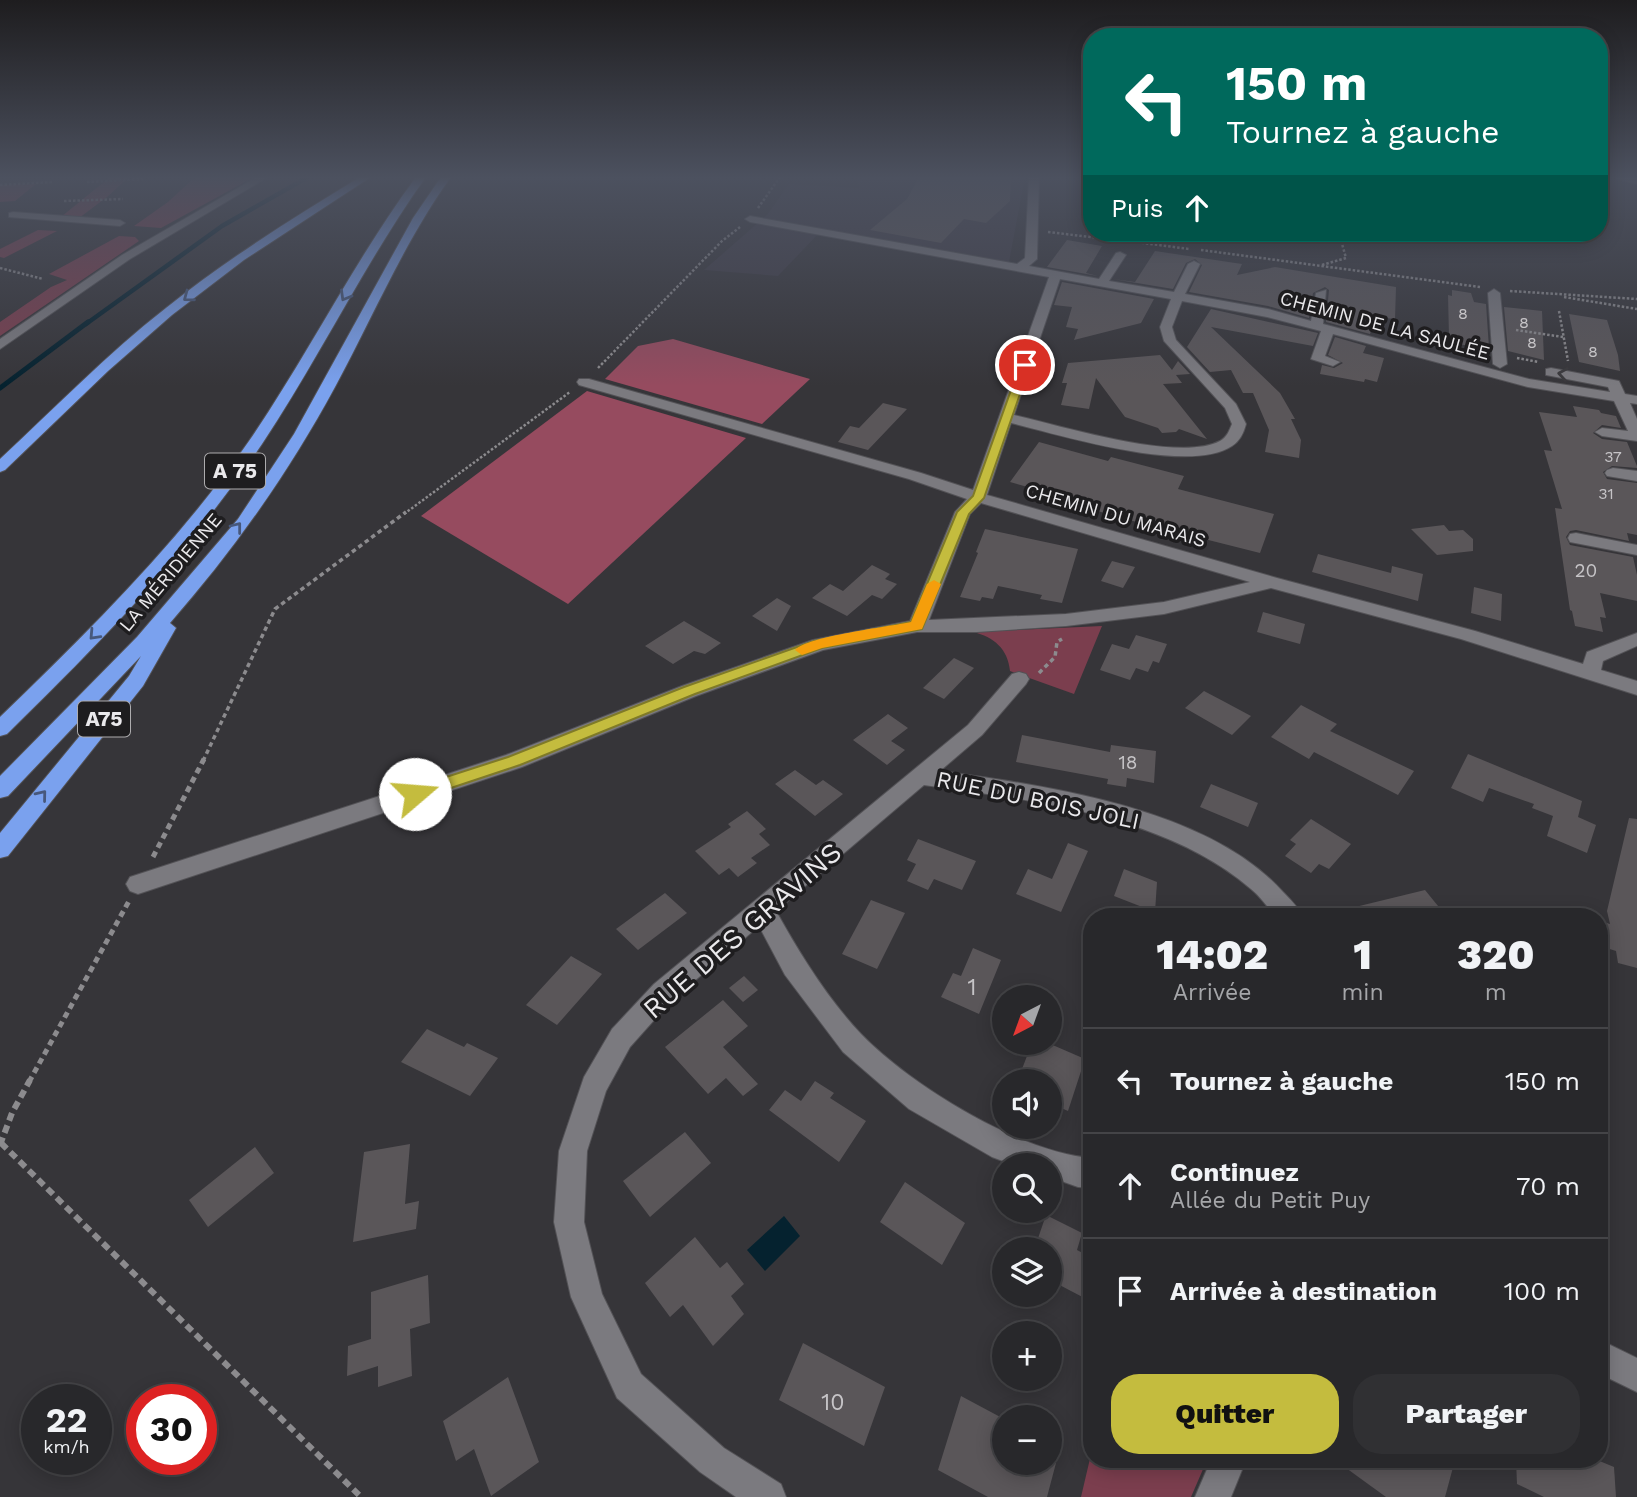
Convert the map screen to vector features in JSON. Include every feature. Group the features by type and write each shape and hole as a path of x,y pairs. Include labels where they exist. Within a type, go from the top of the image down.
{"highway":[{"path":"0,467 86,384 170,311 254,247"},
{"name":"LA MÉRIDIENNE","path":"0,729 66,665 156,568 222,490 313,351 374,247"},
{"name":"LA MÉRIDIENNE","path":"0,790 118,669 195,581 272,481 337,373 403,247"},
{"path":"0,474 26,442"},
{"name":"A75","path":"0,849 135,681 195,581"}],"street":[{"path":"0,345 143,247"},
{"name":"CHEMIN DE LA SAULÉE","path":"903,247 1268,313 1528,383 1630,399"},
{"path":"1019,268 1031,259 1031,247"},
{"path":"1101,284 1120,255"},
{"path":"1006,417 1166,452 1222,447 1235,436 1239,424 1231,407 1170,341 1166,327 1176,298 1194,264"},
{"path":"917,626 963,512 978,498 1055,276"},
{"path":"1500,292 1497,327 1500,364"},
{"path":"1322,293 1322,328 1318,359 1333,362"},
{"path":"1352,336 1361,328 1500,364 1614,384 1630,399 1637,436 1602,432"},
{"name":"CHEMIN DU MARAIS","path":"584,382 915,475 978,498 1271,582 1468,635 1637,688"},
{"path":"1613,473 1637,476"},
{"path":"1576,538 1637,550"},
{"path":"138,884 514,761 689,691 820,644 917,626 977,626 1074,619 1164,608 1271,582"},
{"path":"1591,673 1594,657 1637,639"},
{"name":"RUE DES GRAVINS","path":"768,1497 712,1460 629,1386 587,1297 569,1222 573,1151 594,1086 621,1038 663,992 975,730 1019,679"},
{"name":"RUE DU BOIS JOLI","path":"922,776 1032,794 1157,825 1215,851 1250,872 1285,908"},
{"path":"763,910 794,967 852,1042 919,1099 992,1143 1083,1172"},
{"path":"1608,1361 1637,1375"},
{"path":"1213,1497 1226,1468"}],"path":[{"path":"361,1497 0,1144 12,1113 197,774 275,609 584,382 717,247"},
{"path":"1165,247 1480,287"},
{"path":"1319,266 1346,258 1343,247"},
{"path":"0,268 43,279"},
{"path":"1500,292 1637,299"},
{"path":"1549,294 1637,309"},
{"path":"1559,312 1570,375"},
{"path":"1497,327 1563,337"},
{"path":"1019,679 1031,681 1055,657 1057,642 1073,630 1074,619"}],"shaded area":[{"path":"26,247 4,258 0,257 0,249"},
{"path":"99,247 130,247 0,336 0,322 51,287 67,280 49,274"},
{"path":"731,247 806,247 778,276 704,270"},
{"path":"924,247 1012,247 1009,262"},
{"path":"673,339 810,379 762,424 605,379 638,346"},
{"path":"587,391 746,438 568,604 421,516"},
{"path":"1102,626 1074,694 1010,671 1009,663 999,645 973,632"},
{"path":"1088,1468 1204,1468 1191,1497 1081,1497"}],"water":[{"path":"784,1216 800,1236 765,1271 747,1250"}],"building":[{"path":"1062,247 1101,247 1086,273 1098,276 1047,267"},
{"path":"1155,251 1242,264 1237,275 1275,267 1396,287 1395,319 1376,317 1370,334 1326,322 1329,290 1325,287 1313,293 1309,318 1268,306 1189,292 1202,265 1195,259 1186,263 1173,289 1113,279 1135,282"},
{"path":"1062,282 1154,299 1141,323 1074,340 1078,329 1066,327 1072,307 1054,305"},
{"path":"1452,290 1471,293 1474,302 1486,304 1489,348 1456,344 1456,338 1449,337 1448,295 1452,296"},
{"path":"1504,307 1542,311 1544,360 1508,351"},
{"path":"1211,309 1318,333 1313,346 1211,327 1280,393 1295,419 1291,419 1301,440 1299,458 1265,452 1269,430 1253,393 1243,393 1231,370 1210,372 1187,347"},
{"path":"1569,314 1607,320 1620,371 1579,362"},
{"path":"1335,337 1366,346 1363,353 1384,358 1377,382 1320,374 1322,365 1334,368 1343,363 1328,355"},
{"path":"1160,355 1172,370 1178,361 1190,374 1176,375 1182,383 1163,384 1207,439 1179,429 1176,432 1162,433 1158,428 1125,417 1096,378 1089,409 1061,405 1067,383 1062,383 1068,363"},
{"path":"883,403 907,409 868,450 838,442 850,426 859,428"},
{"path":"1573,406 1616,416 1621,428 1602,425 1593,433 1602,439 1627,442 1637,466 1612,466 1603,472 1607,479 1637,483 1637,535 1627,533 1629,541 1576,530 1570,531 1566,537 1570,545 1633,557 1637,575 1637,601 1600,593 1606,618 1600,617 1603,632 1575,626 1570,610 1555,508 1562,509 1544,450 1552,451 1539,412 1577,417"},
{"path":"1039,442 1108,461 1111,457 1184,476 1178,489 1274,514 1260,553 1121,518 1010,482"},
{"path":"1444,525 1449,531 1463,530 1473,539 1473,551 1437,555 1411,529"},
{"path":"985,529 1078,549 1062,603 1040,599 1042,595 998,586 993,599 982,597 980,601 960,597"},
{"path":"1318,554 1391,573 1392,566 1423,574 1418,601 1312,572"},
{"path":"1112,561 1135,567 1123,588 1101,581"},
{"path":"872,565 890,574 885,579 897,584 882,599 872,595 847,616 812,598 830,584 843,591"},
{"path":"1474,587 1502,594 1501,621 1471,613"},
{"path":"777,598 791,606 777,631 752,616"},
{"path":"1263,612 1305,624 1300,644 1257,632"},
{"path":"684,621 721,643 705,654 694,651 673,664 645,646"},
{"path":"1136,635 1167,644 1159,663 1153,661 1148,672 1136,668 1130,680 1100,670 1112,644 1129,649"},
{"path":"954,658 974,668 944,699 923,688"},
{"path":"1204,691 1251,716 1232,735 1185,708"},
{"path":"1301,705 1337,724 1330,731 1414,771 1398,795 1314,752 1309,759 1271,737"},
{"path":"888,714 908,728 891,741 905,750 887,765 853,740"},
{"path":"1022,735 1110,752 1111,745 1156,751 1154,783 1127,778 1126,787 1107,784 1108,779 1016,762"},
{"path":"1468,754 1582,801 1578,817 1596,825 1587,853 1547,836 1553,816 1532,808 1534,804 1489,788 1483,802 1451,788"},
{"path":"795,770 816,785 823,780 843,794 815,816 775,784"},
{"path":"1211,784 1258,803 1248,827 1200,807"},
{"path":"747,811 766,829 759,834 770,845 751,858 757,863 738,877 729,868 719,875 695,851 731,827 728,824"},
{"path":"1629,818 1637,819 1637,968 1618,963 1616,951 1608,948 1610,924 1608,908"},
{"path":"1311,819 1351,844 1329,869 1319,864 1311,873 1285,856 1296,844 1290,840"},
{"path":"918,839 976,861 962,890 934,879 928,890 907,881 916,864 907,860"},
{"path":"1068,843 1088,851 1061,912 1016,894 1028,869 1052,879"},
{"path":"1124,869 1157,882 1155,908 1145,908 1114,896"},
{"path":"1425,890 1440,908 1351,908"},
{"path":"665,893 687,913 638,950 616,929"},
{"path":"871,900 905,913 877,969 842,954"},
{"path":"973,948 1001,960 979,1014 941,997 953,973 961,976"},
{"path":"571,956 602,974 557,1025 526,1005"},
{"path":"744,976 758,990 743,1002 729,988"},
{"path":"723,1000 748,1026 723,1047 758,1084 743,1096 726,1078 708,1094 665,1047"},
{"path":"427,1029 464,1047 467,1043 498,1058 470,1096 401,1062"},
{"path":"1062,1049 1083,1058 1068,1111 1062,1108 1062,1069 1022,1069 1027,1055 1062,1055"},
{"path":"815,1081 834,1093 830,1098 866,1121 839,1162 769,1110 785,1090 801,1101"},
{"path":"685,1132 711,1163 650,1217 623,1181"},
{"path":"410,1144 405,1204 419,1201 416,1229 353,1242 364,1152"},
{"path":"255,1147 274,1173 208,1227 189,1200"},
{"path":"905,1182 965,1223 942,1265 880,1222"},
{"path":"1043,1223 1062,1223 1082,1233 1077,1250 1083,1253 1083,1297 1062,1286 1062,1237 1038,1237"},
{"path":"695,1237 720,1268 727,1262 744,1284 731,1296 744,1314 713,1346 683,1305 670,1317 645,1283"},
{"path":"428,1275 430,1323 410,1329 412,1376 378,1387 378,1366 347,1376 348,1346 371,1339 371,1292"},
{"path":"803,1343 885,1387 864,1446 779,1400"},
{"path":"508,1377 539,1462 491,1496 474,1449 456,1461 443,1421"},
{"path":"961,1396 992,1413 992,1475 1053,1475 1047,1497 988,1497 938,1470"},
{"path":"1608,1465 1614,1467 1616,1497 1544,1497 1517,1484 1516,1468 1608,1468"},
{"path":"1346,1468 1453,1468 1445,1497 1386,1497"}],"waterway":[{"path":"86,324 193,247"},
{"path":"0,388 88,322"}],"slow traffic":[{"path":"802,650 820,644 917,626 934,584"}],"route":[{"path":"415,794 514,761 689,691 820,644 917,626 963,512 978,498 1025,365"}]}
